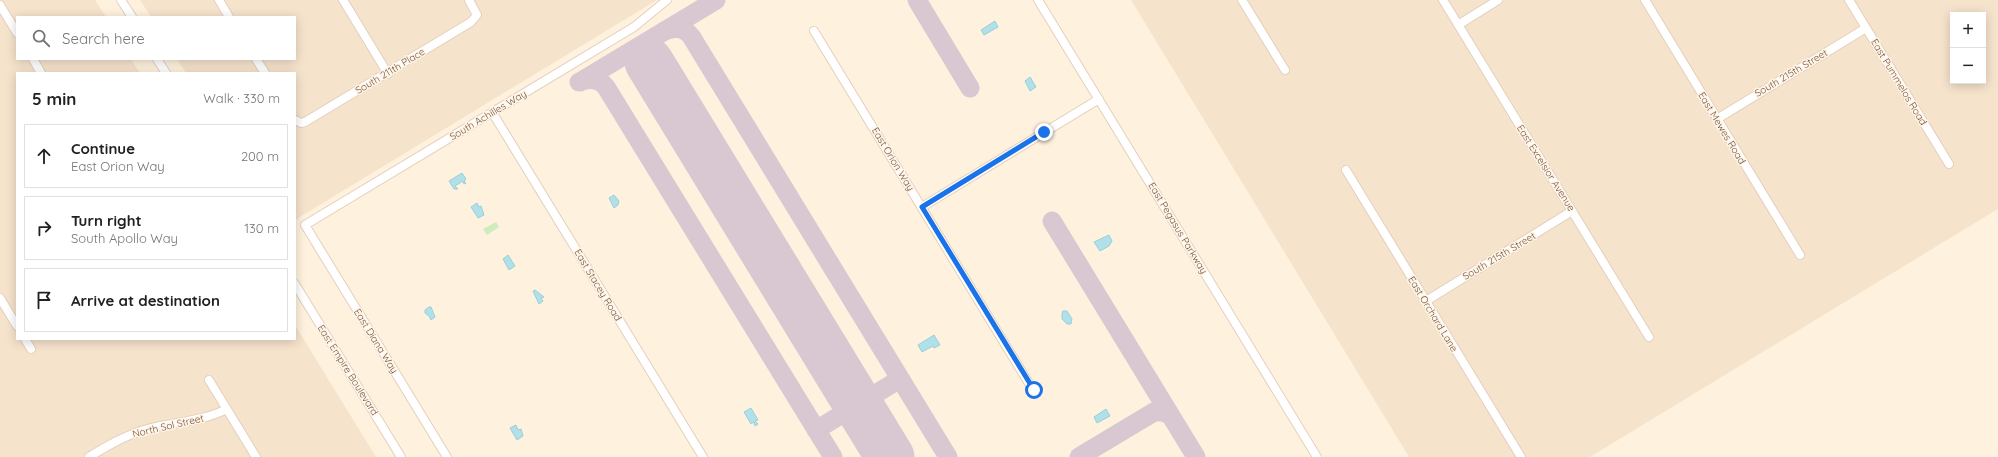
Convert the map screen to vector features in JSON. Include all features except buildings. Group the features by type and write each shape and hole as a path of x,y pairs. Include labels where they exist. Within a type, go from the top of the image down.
{"street":[{"path":"121,0 131,16"},
{"path":"219,0 228,16"},
{"path":"343,0 388,74"},
{"name":"South 211th Place","path":"298,122 388,74 471,22 477,15 469,0"},
{"name":"South Achilles Way","path":"305,225 634,27 667,0"},
{"name":"East Pegasus Parkway","path":"1038,0 1317,457"},
{"path":"1242,0 1285,70"},
{"name":"East Excelsior Avenue","path":"1443,0 1649,337"},
{"path":"1458,24 1498,0"},
{"name":"East Mewes Road","path":"1645,0 1800,255"},
{"name":"East Pummelos Road","path":"1849,0 1949,164"},
{"path":"0,5 16,31"},
{"name":"South 215th Street","path":"1717,119 1866,28"},
{"name":"East Orion Way","path":"814,31 1034,390"},
{"path":"34,60 40,72"},
{"path":"159,60 165,72"},
{"path":"257,60 264,72"},
{"path":"922,207 1099,99"},
{"name":"East Stacey Road","path":"492,112 703,457"},
{"name":"East Orchard Lane","path":"1346,170 1521,457"},
{"name":"South 215th Street","path":"1426,301 1572,211"},
{"name":"East Diana Way","path":"305,225 447,457"},
{"name":"East Empire Boulevard","path":"296,286 401,457"},
{"path":"0,298 16,324"},
{"path":"26,340 31,349"},
{"path":"209,380 256,457"},
{"name":"North Sol Street","path":"89,457 119,439 144,430 213,416 227,409"}],"shaded area":[{"path":"0,0 95,0 105,16 16,16 16,60 132,60 139,72 16,72 16,340 296,340 296,327 376,457 0,457"},
{"path":"140,0 657,0 296,219 296,72 185,72 178,60 296,60 296,16 150,16"},
{"path":"1131,0 1998,0 1998,209 1590,457 1409,457"}],"green space":[{"path":"496,222 499,227 487,235 483,229"}],"water":[{"path":"995,21 998,27 984,35 981,30"},
{"path":"1030,77 1036,87 1030,91 1025,81"},
{"path":"462,173 466,179 464,181 466,183 464,184 463,181 455,186 458,189 454,189 449,181"},
{"path":"614,195 619,201 618,205 614,208 609,198"},
{"path":"477,203 479,207 481,206 484,215 478,218 471,207"},
{"path":"1109,235 1112,241 1109,246 1100,251 1094,242"},
{"path":"508,255 515,266 509,270 503,259"},
{"path":"535,290 544,297 541,298 543,301 539,304 533,291"},
{"path":"431,307 435,317 431,320 425,313 425,310"},
{"path":"1063,311 1067,311 1072,319 1071,324 1067,324 1062,319"},
{"path":"934,335 940,345 934,348 933,346 922,352 918,345"},
{"path":"751,408 758,420 755,421 758,424 755,426 754,422 751,424 744,412"},
{"path":"1106,409 1110,416 1097,423 1094,417"},
{"path":"516,425 518,430 521,429 523,436 517,440 510,428"}],"taxiway":[{"path":"580,82 716,0"},
{"path":"917,0 970,88"},
{"path":"664,31 682,29 691,36 948,457"},
{"path":"621,57 640,55 649,62"},
{"path":"579,82 586,80 597,80 606,87 833,457"},
{"path":"1052,221 1196,457"},
{"path":"816,430 900,379"},
{"path":"1079,457 1154,412 1163,412 1170,415"}],"runway":[{"path":"649,62 890,457"}],"route":[{"path":"1034,390 922,207 1044,132"}]}
